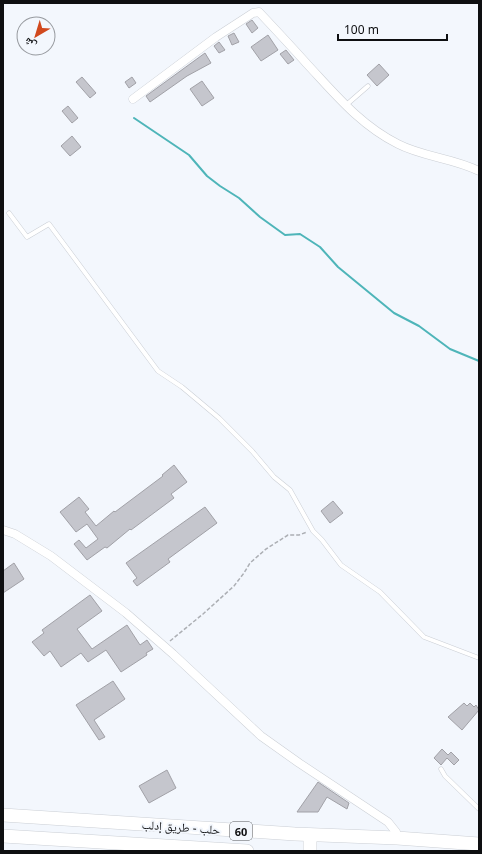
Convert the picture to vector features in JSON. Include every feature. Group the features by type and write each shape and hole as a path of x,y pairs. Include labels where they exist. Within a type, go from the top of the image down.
{"main road":[{"name":"حلب - طريق إدلب","path":"3,815 310,835 397,838 479,844"},
{"path":"310,835 310,851"},
{"name":"حلب - طريق إدلب","path":"3,836 247,851"}],"street":[{"path":"133,98 216,37 253,13 259,12 345,106 376,133 399,145 479,171"},
{"path":"3,530 15,534 51,556 126,613 261,736 388,822 396,832 397,838"}],"lane":[{"path":"345,106 368,86"},
{"path":"10,213 26,237 49,224 158,371 182,387 219,418 252,451 274,477 290,490 313,531 322,540 341,565 380,592 424,637 479,658"},
{"path":"441,769 479,809"}],"path":[{"path":"163,646 203,614 234,586 250,563 266,549 288,535 299,535 313,531"}],"building":[{"path":"252,20 258,28 252,33 246,24"},
{"path":"234,33 239,42 232,45 228,36"},
{"path":"268,35 278,50 261,61 251,47"},
{"path":"219,42 225,50 219,53 214,46"},
{"path":"286,50 294,60 288,64 280,54"},
{"path":"205,53 211,63 187,76 150,102 146,96"},
{"path":"379,64 389,75 377,86 367,75"},
{"path":"82,77 96,93 90,98 76,82"},
{"path":"132,77 136,83 129,88 125,82"},
{"path":"202,81 214,98 202,106 190,89"},
{"path":"68,106 78,118 72,123 62,111"},
{"path":"72,136 81,147 70,156 61,146"},
{"path":"174,465 187,482 171,494 174,498 131,530 130,529 107,548 105,547 87,560 74,544 79,540 86,548 98,539 87,524 76,532 60,512 79,497 89,509 85,512 96,526 114,511 115,512 163,476 162,475"},
{"path":"333,501 343,513 330,523 321,511"},
{"path":"205,507 217,523 168,559 170,562 137,586 133,581 137,578 126,563"},
{"path":"14,563 24,579 3,593 3,571"},
{"path":"90,595 102,611 77,629 92,649 127,625 140,645 147,640 153,649 146,653 147,655 121,672 106,650 88,662 81,653 61,667 50,651 44,656 32,642 44,633 42,630"},
{"path":"113,681 125,699 94,720 105,737 99,740 76,705"},
{"path":"464,703 467,706 470,703 474,707 476,705 479,710 462,730 448,717"},
{"path":"442,749 448,755 451,752 459,760 454,765 447,758 441,765 434,758"},
{"path":"167,770 176,788 149,803 139,786"},
{"path":"318,782 349,803 347,809 327,797 318,812 297,812"}],"waterway":[{"path":"134,118 189,155 207,176 239,198 260,217 285,235 300,234 320,247 338,267 394,313 419,326 450,349 479,361"}]}
